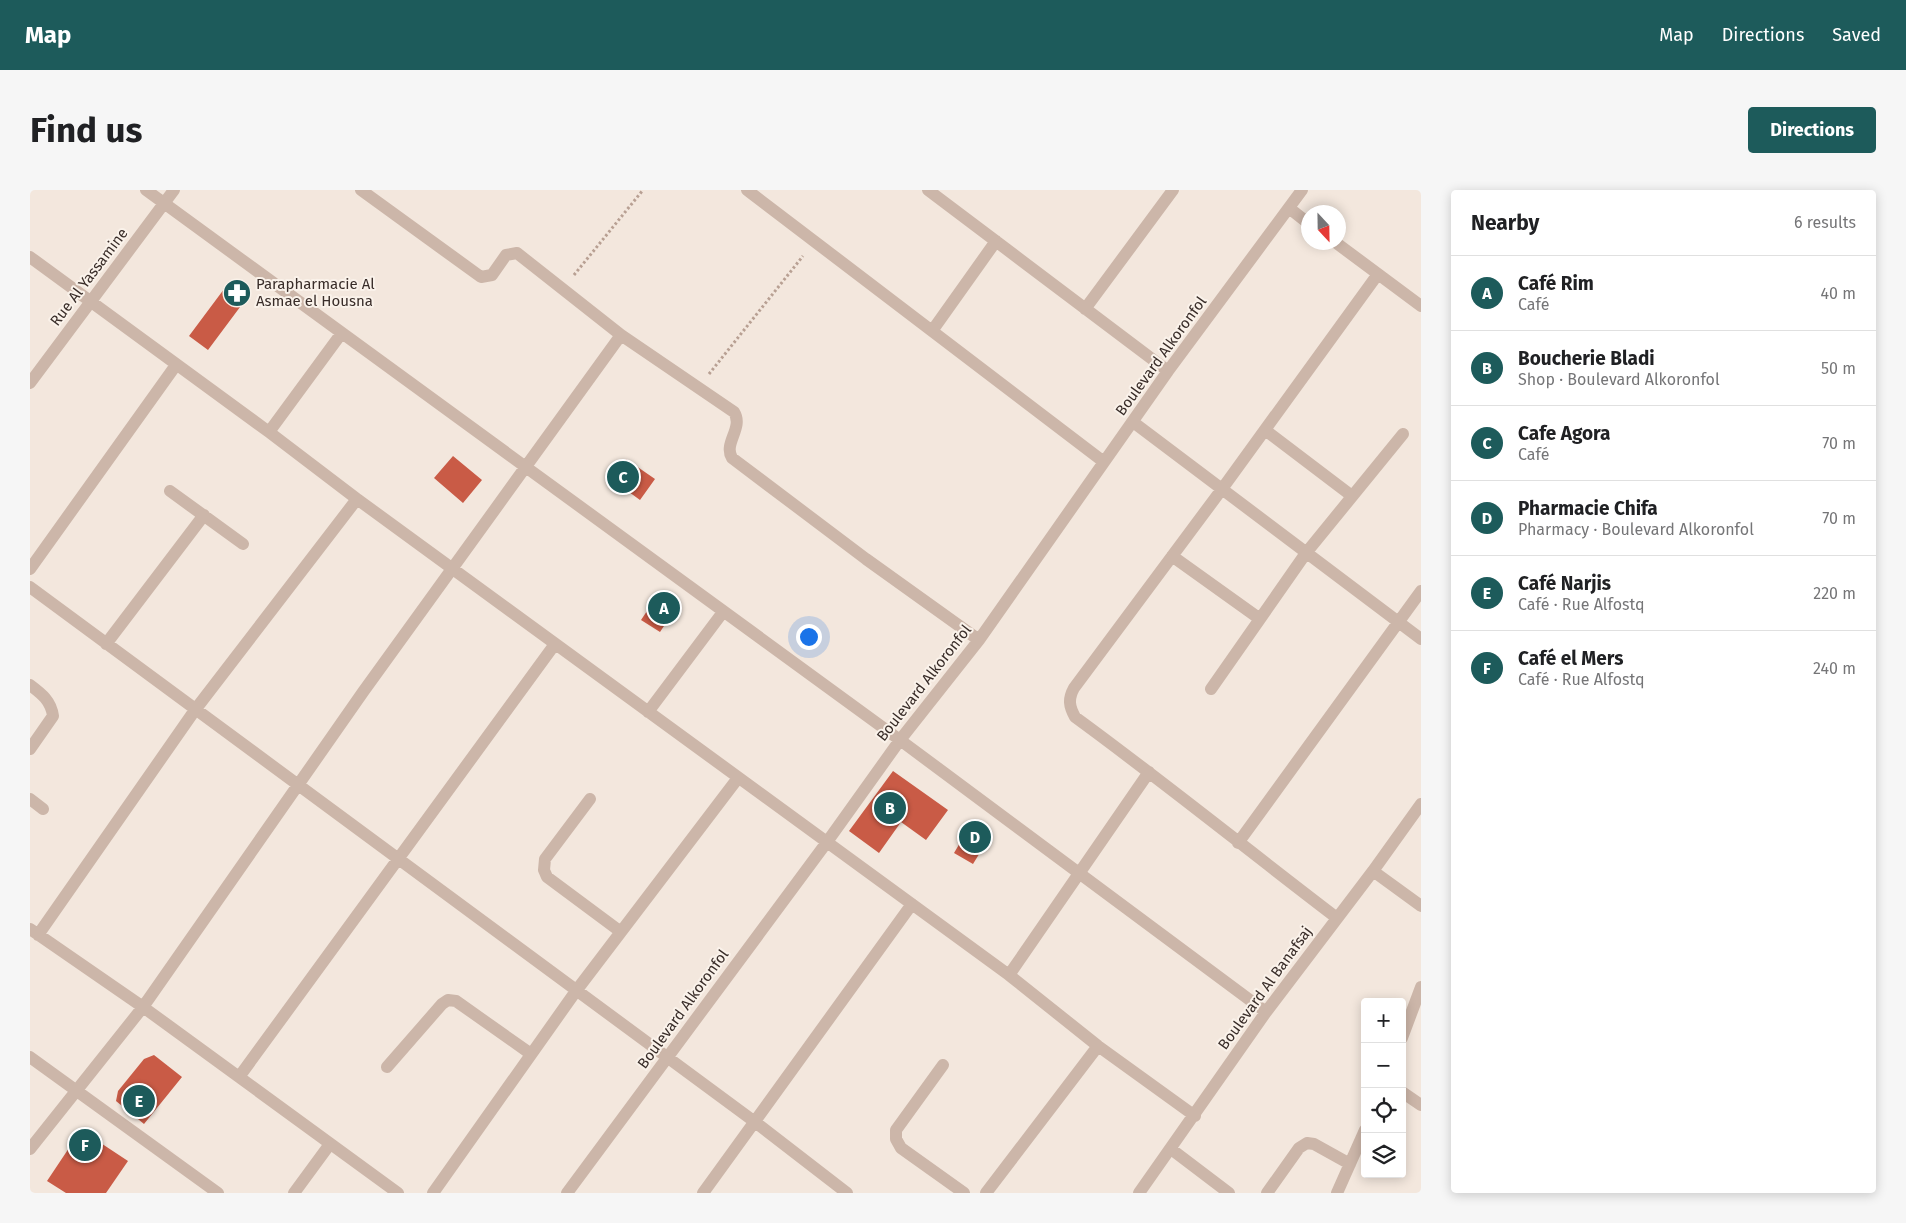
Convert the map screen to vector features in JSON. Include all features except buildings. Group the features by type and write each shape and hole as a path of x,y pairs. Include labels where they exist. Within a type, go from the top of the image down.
{"street":[{"path":"146,190 900,740 1266,1012"},
{"name":"Rue Al Yassamine","path":"30,383 174,190"},
{"path":"361,190 481,277 492,276 506,256 517,253 620,335 734,412 738,424 729,448 732,458 866,559 979,640"},
{"path":"747,190 1104,462"},
{"path":"928,190 1168,371"},
{"path":"1085,308 1173,190"},
{"name":"Boulevard Alkoronfol","path":"567,1193 827,842 900,740 979,640 1168,371 1302,190"},
{"path":"1289,208 1301,217"},
{"path":"932,331 996,241"},
{"path":"1346,250 1421,306"},
{"path":"30,257 452,569 1009,975 1098,1046 1194,1116"},
{"path":"1337,918 1238,843 1150,772 1075,717 1070,708 1069,697 1378,274"},
{"path":"269,432 342,334"},
{"path":"30,1149 143,1006 299,786 363,692 620,335"},
{"path":"30,569 176,365"},
{"path":"1133,422 1421,639"},
{"path":"1264,430 1352,496"},
{"path":"1211,689 1306,553 1403,434"},
{"path":"170,491 243,544"},
{"path":"357,499 195,710 34,932 143,1006 398,1193"},
{"path":"106,644 204,515"},
{"path":"1172,556 1260,619"},
{"path":"30,587 755,1122 847,1193"},
{"path":"1238,843 1421,591"},
{"path":"648,712 723,612"},
{"path":"239,1077 556,644"},
{"path":"30,685 42,694 51,706 53,716 30,749"},
{"path":"1009,975 1150,772"},
{"path":"433,1193 576,991 738,778"},
{"path":"590,798 545,859 544,870 547,877 621,932"},
{"path":"30,800 43,809"},
{"name":"Boulevard Al Banafsaj","path":"1140,1193 1266,1012 1373,871 1421,804"},
{"path":"1373,871 1421,906"},
{"path":"703,1193 912,904"},
{"path":"1406,1027 1421,987"},
{"path":"386,1067 442,1004 448,1000 456,1001 531,1054"},
{"path":"986,1193 1098,1046"},
{"path":"30,1057 218,1193"},
{"path":"943,1065 896,1130 896,1139 901,1148 964,1193"},
{"path":"1406,1095 1421,1105"},
{"path":"1336,1193 1364,1133"},
{"path":"1267,1193 1299,1148 1307,1143 1314,1144 1350,1164"},
{"path":"294,1193 330,1144"},
{"path":"1171,1149 1229,1193"}],"path":[{"path":"563,290 643,190"},
{"path":"698,388 814,241"}],"place":[{"name":"Parapharmacie Al Asmae el Housna","path":"237,293"},
{"name":"Cafe Agora","path":"623,477"},
{"name":"Café Rim","path":"664,608"},
{"name":"Boucherie Bladi","path":"890,808"},
{"name":"Pharmacie Chifa","path":"975,837"},
{"name":"Café Narjis","path":"139,1101"},
{"name":"Café el Mers","path":"85,1145"}]}
